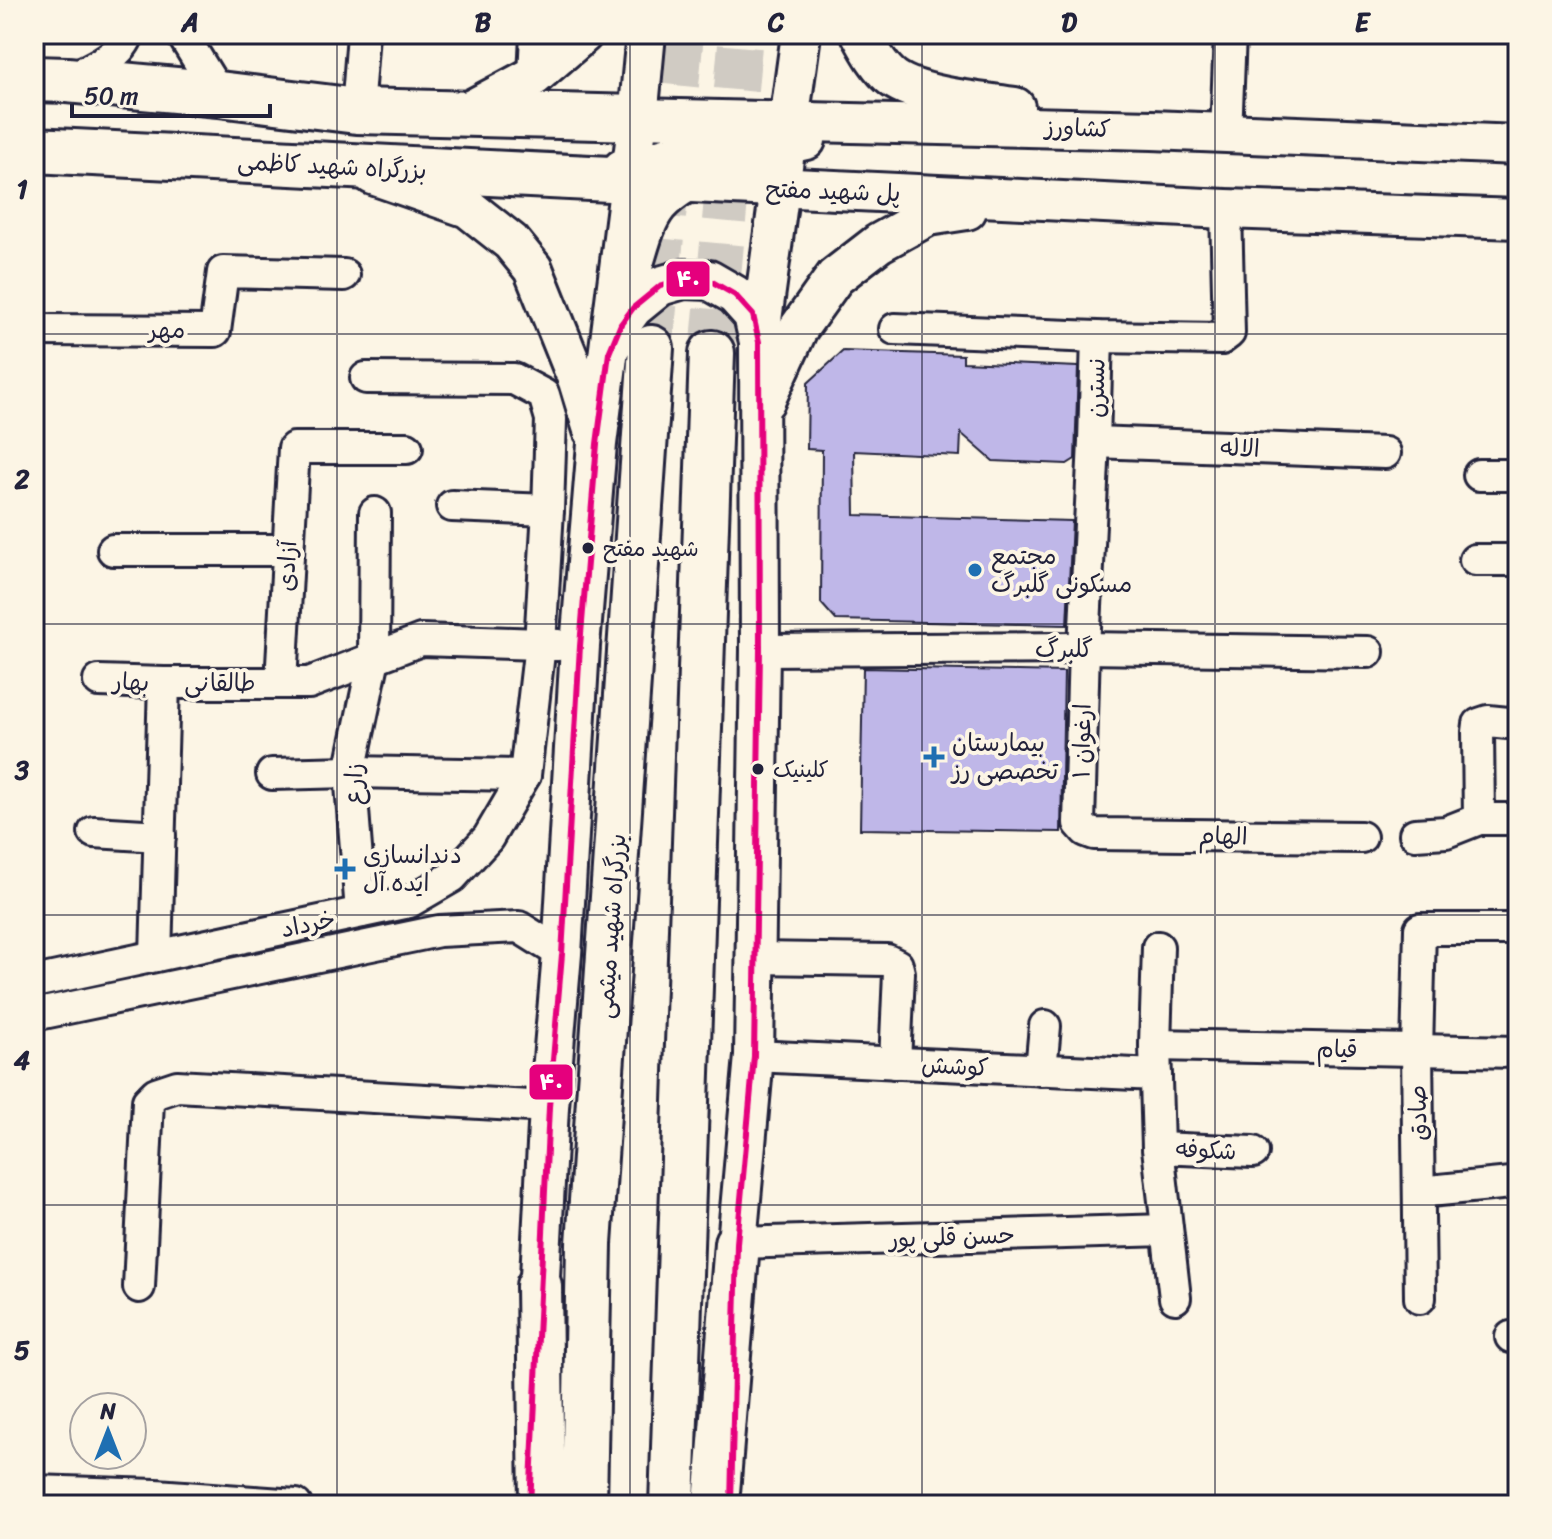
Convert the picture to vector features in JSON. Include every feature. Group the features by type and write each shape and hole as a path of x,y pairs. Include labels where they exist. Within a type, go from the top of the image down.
{"highway":[{"path":"51,79 219,94 357,111 638,118"},
{"name":"بزرگراه شهید کاظمی","path":"34,150 527,176 631,174"},
{"name":"بزرگراه شهید میثمی","path":"584,1505 589,1244 651,348"},
{"path":"672,1505 712,353"},
{"path":"716,1505 737,1243"},
{"path":"539,1286 542,1505"}],"main road":[{"path":"465,113 534,76 583,34"},
{"path":"530,1505 549,1107 562,954 580,646 597,444 646,34"},
{"path":"631,174 705,146 746,120 765,98 782,69 794,34"},
{"path":"731,1505 737,1243 754,1056 760,650 759,342 801,34"},
{"path":"861,34 869,50 892,78 917,91 1152,130"},
{"name":"کشاورز","path":"638,118 746,120 788,133 1152,130 1518,145"},
{"path":"609,353 645,228 658,205 687,184 788,133"},
{"path":"351,167 468,208 511,242 533,269 578,381 597,444"},
{"name":"پل شهید مفتح","path":"631,174 687,184 1037,199"},
{"path":"759,414 798,329 835,277 879,243 928,216 1037,199 1518,219"},
{"path":"609,353 621,324 633,308 660,286 684,279 709,280 735,295 753,315 759,342"}],"street":[{"path":"51,79 106,61 127,40 128,34"},
{"path":"182,34 219,94"},
{"path":"357,111 363,34"},
{"path":"534,76 536,34"},
{"path":"1226,134 1230,34"},
{"name":"نسترن","path":"1084,648 1097,337 1225,337 1229,333 1226,209"},
{"name":"مهر","path":"34,330 215,331 223,272 344,275"},
{"path":"895,329 1097,337"},
{"name":"خرداد","path":"34,982 409,902 452,877 488,838 525,775 540,644 548,510 551,419 544,395 514,379 366,378"},
{"name":"الاله","path":"1094,442 1385,453"},
{"name":"آزادی","path":"281,683 294,448 407,448"},
{"path":"1479,475 1518,475"},
{"path":"452,506 548,510"},
{"name":"زارع","path":"361,912 350,772 374,658 375,513"},
{"path":"113,550 288,550"},
{"path":"1475,560 1518,560"},
{"name":"طالقانی","path":"156,956 164,683 309,683 421,640 540,644"},
{"path":"540,644 580,646"},
{"name":"گلبرگ","path":"760,650 1084,648 1368,652"},
{"name":"ارغوان ۱","path":"1084,648 1079,823 1086,831"},
{"name":"بهار","path":"99,681 164,683"},
{"path":"1479,819 1479,724 1488,721 1518,724"},
{"path":"272,774 525,775"},
{"path":"1415,834 1446,832 1479,819 1518,819"},
{"name":"الهام","path":"1086,831 1094,834 1361,837"},
{"path":"94,832 160,836"},
{"name":"خرداد","path":"34,1015 439,931 519,927 562,954"},
{"name":"صادق","path":"1420,1298 1417,1051 1420,929 1518,929"},
{"path":"1158,947 1155,1045 1158,1148 1175,1298"},
{"path":"755,958 887,960 897,965 895,1063"},
{"path":"1041,1070 1045,1026"},
{"name":"قیام","path":"1155,1045 1518,1052"},
{"name":"کوشش","path":"754,1056 1156,1075"},
{"path":"139,1287 148,1101 156,1093 177,1086 549,1107"},
{"name":"شکوفه","path":"1158,1148 1253,1152"},
{"path":"1419,1192 1511,1183"},
{"name":"حسن قلی پور","path":"737,1243 1167,1230"},
{"path":"34,1491 156,1500 296,1505"}],"building":[{"path":"843,351 963,355 963,362 1078,367 1075,459 1067,464 993,461 961,433 960,456 854,451 855,515 1072,521 1067,625 836,620 821,603 822,450 807,449 808,383"},
{"path":"863,668 1064,672 1061,832 860,829"}],"tunnel":[{"path":"651,348 682,34"},
{"path":"712,353 741,34"}],"transit line":[{"name":"۴۰","path":"530,1505 549,1107 597,444 609,353 621,324 633,308 660,286 684,279 709,280 735,295 753,315 759,342 760,650 754,1056 737,1243 731,1505"}],"place":[{"name":"شهید مفتح","path":"588,548"},
{"name":"مجتمع مسکونی گلبرگ","path":"975,570"},
{"name":"بیمارستان تخصصی رز","path":"934,757"},
{"name":"کلینیک","path":"758,769"},
{"name":"دندانسازی ایده آل","path":"345,869"}]}
